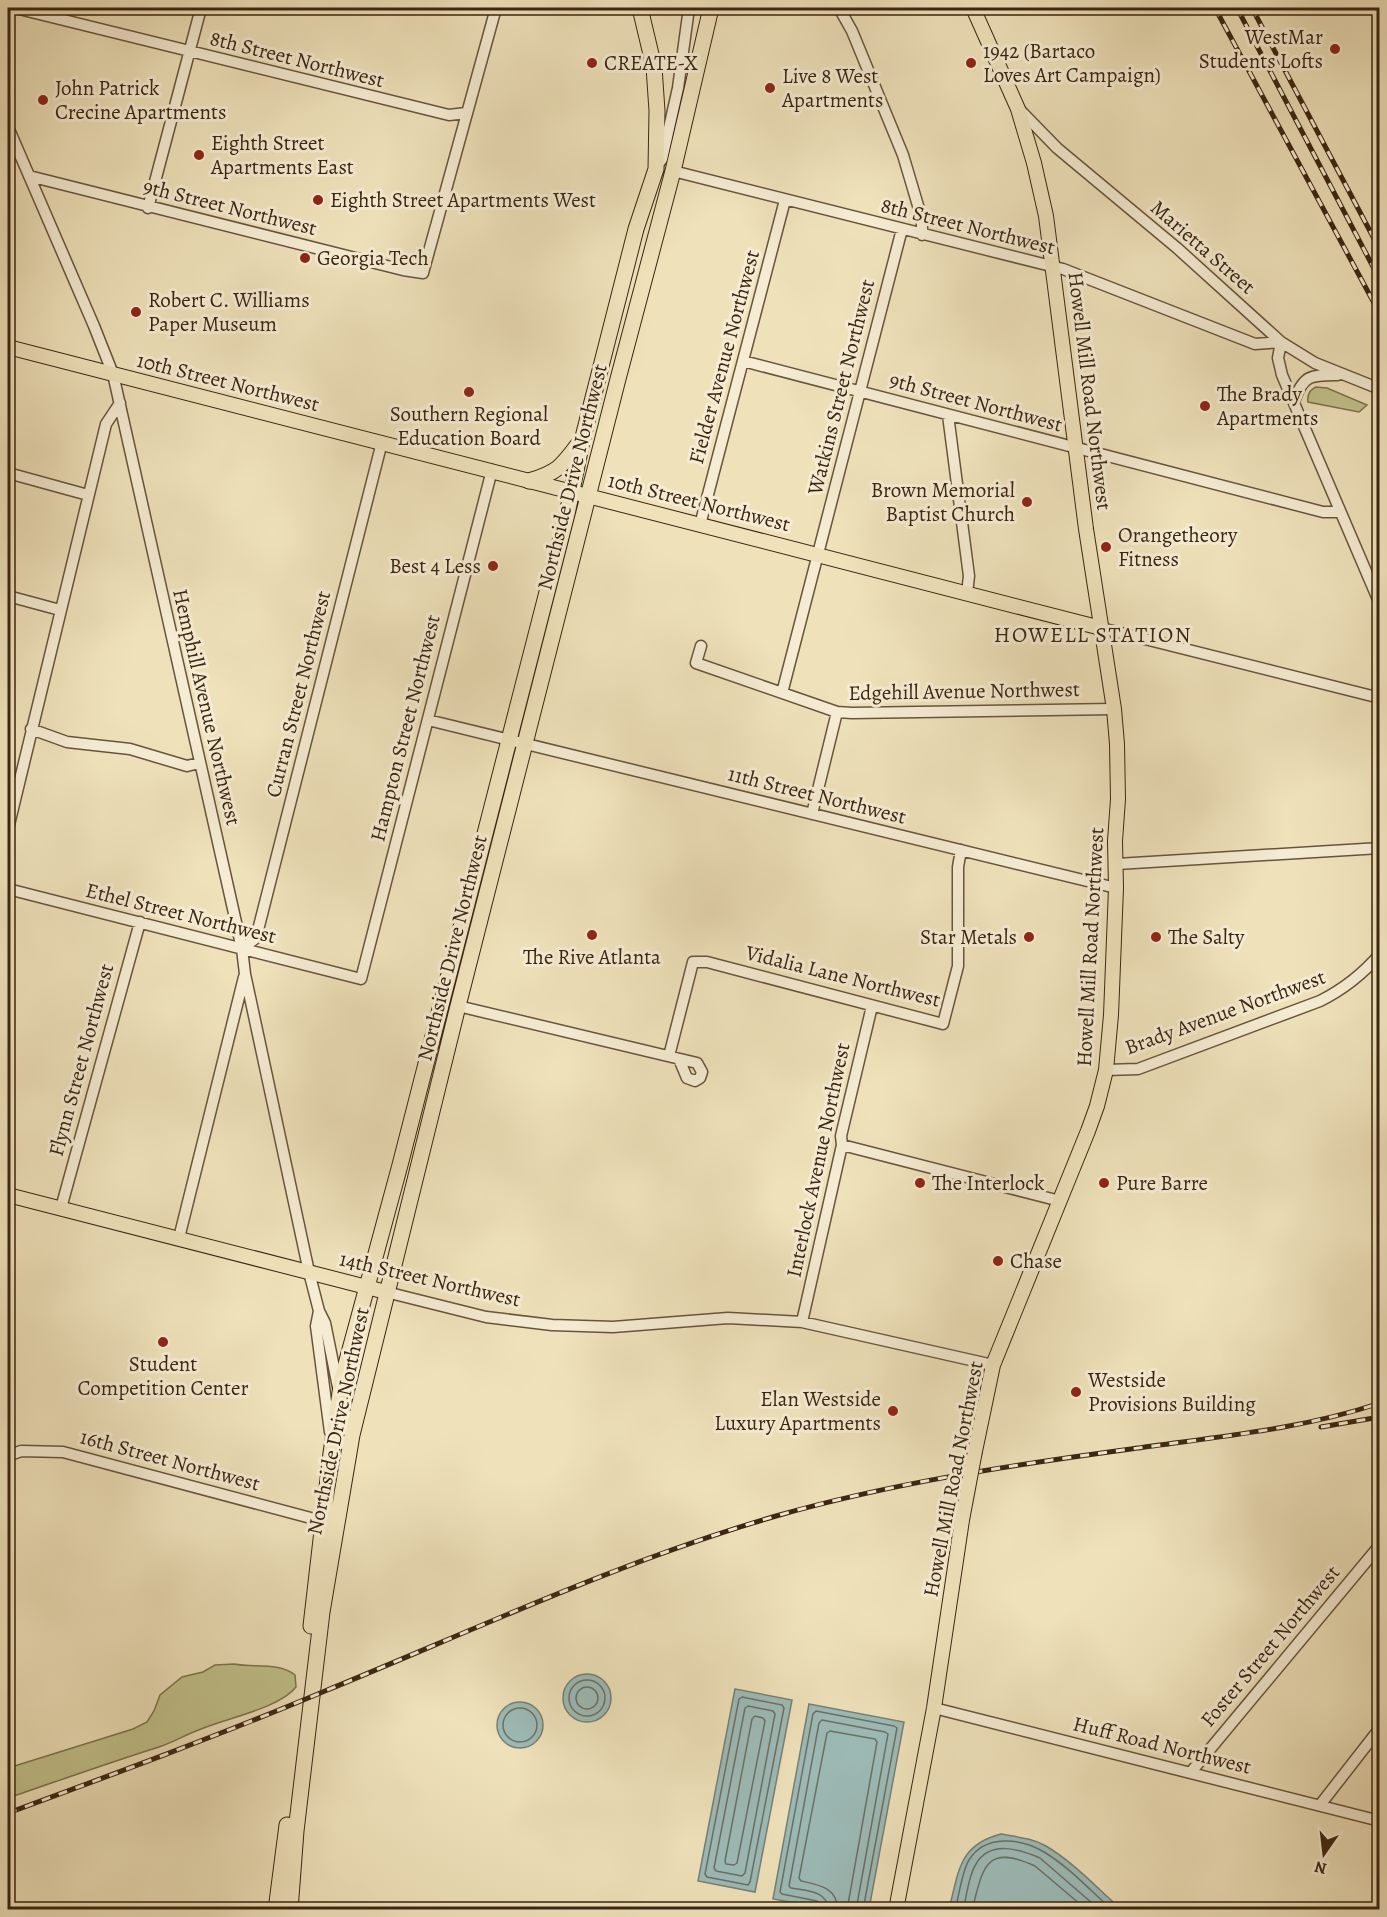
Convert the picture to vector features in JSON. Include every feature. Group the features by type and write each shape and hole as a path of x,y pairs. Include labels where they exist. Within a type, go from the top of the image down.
{"highway":[{"name":"Northside Drive Northwest","path":"276,1910 295,1765 322,1521 340,1397 366,1287 400,1165 509,741 636,229 656,169 657,111 654,67 640,8"},
{"name":"Northside Drive Northwest","path":"290,1910 296,1831 322,1612 352,1434 458,1006 675,165 711,8"},
{"path":"529,480 550,474 584,437"},
{"path":"458,1006 454,985 468,930 468,902"}],"main road":[{"name":"Howell Mill Road Northwest","path":"896,1910 934,1708 962,1520 993,1365 1097,1106 1106,1071 1111,1015 1117,864 1115,841 1118,818 1114,709 1076,448 1053,267 1039,182 1018,109 974,8"},
{"name":"10th Street Northwest","path":"8,347 1101,627"},
{"name":"14th Street Northwest","path":"8,1195 386,1292"}],"street":[{"name":"8th Street Northwest","path":"15,8 449,115 466,113"},
{"path":"148,208 201,8"},
{"path":"466,113 496,8"},
{"path":"656,169 662,159 678,87 689,8"},
{"path":"839,8 852,31 903,155 922,219 922,235"},
{"path":"675,165 670,151 683,97 678,87"},
{"name":"Marietta Street","path":"1018,109 1057,147 1176,248 1281,342 1316,363 1380,389"},
{"name":"9th Street Northwest","path":"29,176 148,208 423,273 466,113"},
{"name":"Hemphill Avenue Northwest","path":"8,128 113,374 242,949 245,974 309,1272 319,1311 325,1323 340,1397 352,1434"},
{"name":"8th Street Northwest","path":"675,165 785,200 1068,271 1255,344 1281,342"},
{"name":"Fielder Avenue Northwest","path":"700,525 785,200"},
{"name":"Watkins Street Northwest","path":"782,693 902,229"},
{"path":"1281,342 1278,358 1282,375 1380,604"},
{"name":"9th Street Northwest","path":"743,361 1323,512 1340,512"},
{"path":"1294,402 1303,382 1310,376 1344,375"},
{"path":"8,829 106,424 120,403"},
{"path":"948,415 969,576 967,593"},
{"name":"Curran Street Northwest","path":"242,949 256,938 382,442"},
{"name":"Hampton Street Northwest","path":"345,975 361,980 492,470"},
{"path":"8,473 88,495"},
{"path":"8,596 60,610"},
{"name":"10th Street Northwest","path":"1101,627 1380,698"},
{"name":"Edgehill Avenue Northwest","path":"701,646 696,663 837,712 1114,709"},
{"path":"812,814 837,712"},
{"name":"11th Street Northwest","path":"428,720 1116,888"},
{"path":"31,729 67,742 130,749 187,766 199,763"},
{"path":"1117,864 1380,848"},
{"name":"Vidalia Lane Northwest","path":"458,1006 674,1058 693,962 707,962 944,1024 958,966 958,867 961,850"},
{"name":"Ethel Street Northwest","path":"8,889 345,975"},
{"name":"Flynn Street Northwest","path":"61,1208 111,1020 140,922"},
{"name":"Brady Avenue Northwest","path":"1106,1071 1138,1069 1320,1001 1357,979 1380,954"},
{"path":"179,1238 245,974"},
{"name":"Interlock Avenue Northwest","path":"802,1322 842,1145 841,1136 872,1006"},
{"path":"842,1145 1060,1201"},
{"name":"14th Street Northwest","path":"386,1292 486,1317 552,1325 613,1326 728,1318 802,1322 993,1365"},
{"name":"Hemphill Avenue Northwest","path":"319,1311 316,1326 332,1444"},
{"name":"16th Street Northwest","path":"8,1456 21,1451 63,1452 322,1521"},
{"name":"Foster Street Northwest","path":"1191,1772 1380,1545"},
{"name":"Huff Road Northwest","path":"934,1708 1380,1821"},
{"path":"1320,1805 1380,1728"}],"green space":[{"path":"1316,387 1327,388 1367,405 1359,412 1308,402 1309,393"},
{"path":"234,1664 281,1668 295,1675 296,1687 266,1707 201,1729 159,1747 8,1798 8,1768 133,1729 147,1722 160,1695 182,1677 203,1672 215,1665"}],"water":[{"path":"582,1674 592,1674 607,1684 611,1698 610,1707 601,1718 592,1722 582,1722 567,1712 563,1703 563,1693 573,1678"},
{"path":"735,1689 792,1700 755,1892 698,1881"},
{"path":"520,1702 536,1709 543,1725 536,1741 520,1748 504,1741 497,1725 504,1709"},
{"path":"809,1704 904,1722 869,1909 830,1909 773,1899"},
{"path":"1001,1834 1030,1839 1056,1852 1121,1909 949,1909 959,1872 968,1853 976,1845"}],"railway":[{"path":"1215,8 1380,314"},
{"path":"1237,8 1380,280"},
{"path":"1252,8 1380,250"},
{"path":"8,1813 246,1723 604,1575 776,1516 820,1504 952,1476 1257,1432 1319,1420 1380,1403"},
{"path":"1321,1427 1380,1417"}],"place":[{"name":"WestMar Students Lofts","path":"1335,49"},
{"name":"CREATE-X","path":"592,63"},
{"name":"1942 (Bartaco Loves Art Campaign)","path":"971,63"},
{"name":"Live 8 West Apartments","path":"770,88"},
{"name":"John Patrick Crecine Apartments","path":"43,100"},
{"name":"Eighth Street Apartments East","path":"199,155"},
{"name":"Eighth Street Apartments West","path":"318,200"},
{"name":"Georgia Tech","path":"305,258"},
{"name":"Robert C. Williams Paper Museum","path":"136,312"},
{"name":"Southern Regional Education Board","path":"469,392"},
{"name":"The Brady Apartments","path":"1205,406"},
{"name":"Brown Memorial Baptist Church","path":"1027,502"},
{"name":"Orangetheory Fitness","path":"1106,547"},
{"name":"Best 4 Less","path":"493,566"},
{"name":"The Rive Atlanta","path":"592,935"},
{"name":"Star Metals","path":"1029,937"},
{"name":"The Salty","path":"1156,937"},
{"name":"The Interlock","path":"920,1183"},
{"name":"Pure Barre","path":"1104,1183"},
{"name":"Chase","path":"998,1261"},
{"name":"Student Competition Center","path":"163,1342"},
{"name":"Westside Provisions Building","path":"1076,1392"},
{"name":"Elan Westside Luxury Apartments","path":"893,1411"}],"district":[{"name":"HOWELL STATION","path":"1093,635"}]}
